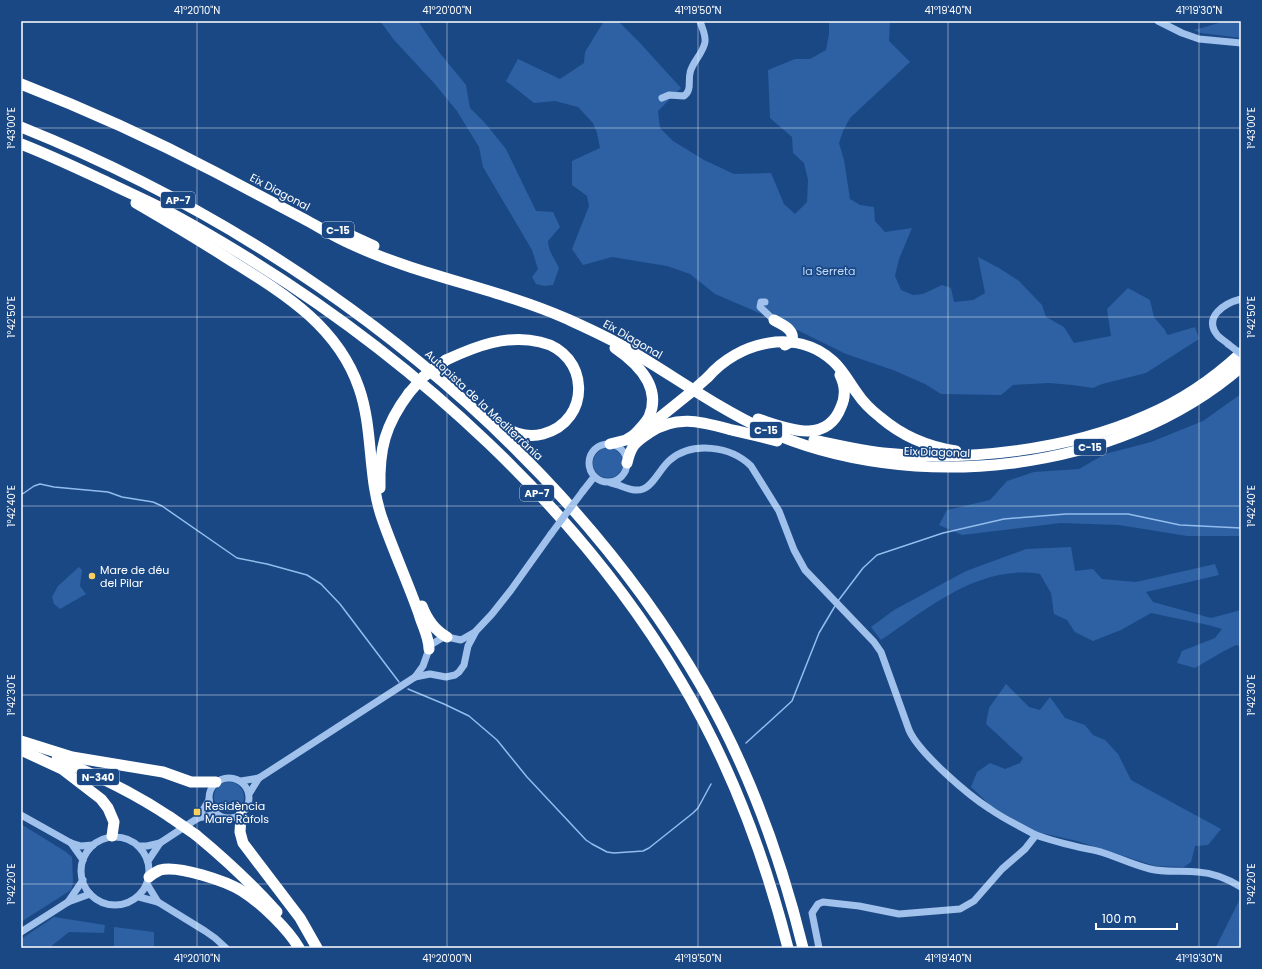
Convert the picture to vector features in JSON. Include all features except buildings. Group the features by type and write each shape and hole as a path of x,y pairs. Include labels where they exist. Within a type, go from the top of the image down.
{"highway":[{"name":"Eix Diagonal","path":"21,79 67,96 158,136 334,228 389,253 546,304 565,312 622,341 730,405 778,428 812,440 854,449 928,456 969,455 1009,451 1080,438 1144,417 1179,399 1196,389 1241,354"},
{"name":"Eix Diagonal","path":"21,84 62,100 151,139 351,244 430,274 523,301 579,324 630,350 720,407 759,427 790,440 855,459 960,467 1000,464 1059,455 1101,443 1135,431 1171,414 1206,394 1241,367"},
{"name":"Autopista de la Mediterrània","path":"21,127 110,165 184,203 256,244 325,290 370,323 413,357 509,442 591,530 626,573 651,606 702,688 728,737 752,788 781,867 803,948"},
{"name":"AP-7","path":"21,144 67,163 154,204 226,244 296,288 368,341 427,389 474,430 518,473 604,569 653,636 681,681 727,770 758,847 775,900 788,948"},
{"path":"114,185 126,197 258,278 299,306 317,322 337,345 353,372 361,393 368,424 371,467 382,521 412,595 427,637 428,653"},
{"path":"325,290 359,310 385,328 442,374 499,424 513,432 527,436 538,436 554,430 567,420 576,406 579,390 575,369 566,354 550,345 530,340 506,340 490,343 471,348 446,360 423,377 397,410 384,440 379,470 380,490 385,514 425,612 435,628 440,633 451,638"},
{"path":"748,351 761,341 777,338 779,328 774,320"},
{"path":"774,320 835,363 856,392 872,410 891,425 910,437 931,445 951,450 975,452 1009,451"},
{"path":"579,324 629,359 640,369 649,384 652,397 651,410 629,452 626,467"},
{"path":"790,330 793,336 790,343"},
{"path":"636,438 727,360 748,351 768,346 787,345 790,343 804,345 817,350"},
{"path":"748,351 787,348 803,350 814,354 824,358 835,368 840,376 844,388 844,400 837,415 831,422 818,430 797,431 758,419"},
{"path":"610,444 636,438 667,424 689,421 709,424 827,454 855,459"},
{"path":"21,741 72,757 163,772 191,782 216,782"},
{"name":"N-340","path":"21,746 108,781 146,800 170,816 196,835 256,888 277,912 303,948"},
{"path":"21,750 62,768 101,799 108,808 114,822 112,836"},
{"path":"241,815 240,832 243,843 300,918 317,948"},
{"path":"148,881 159,870 173,869 206,876 242,891 270,914 299,948"}],"street":[{"path":"662,98 669,95 684,96 688,93 690,87 690,73 705,44 705,35 700,21"},
{"path":"1158,21 1190,36 1208,40 1241,43"},
{"path":"1241,299 1221,307 1214,318 1216,332 1241,354"},
{"path":"765,302 761,302 760,307 774,320"},
{"path":"633,490 626,481 624,453 620,448 610,444 601,445 590,455 588,465 594,477 600,481 619,484 633,490 646,488 669,460 690,449 713,449 728,452 741,457 751,466 778,511 798,560 805,570 854,621 881,652 909,730 916,742 944,771 990,809 1036,835 1054,842 1101,852 1150,869 1199,872 1215,875 1241,887"},
{"path":"611,483 620,478 626,467"},
{"path":"415,677 423,666 428,653 437,640 451,638 464,639 476,631 492,614 594,477"},
{"path":"241,781 259,778 415,677 424,674 450,677 459,672 464,665 468,646 476,631"},
{"path":"451,638 461,645 466,655"},
{"path":"428,653 430,669 437,675"},
{"path":"249,794 241,781 231,777 225,778 216,782 210,790 210,806 217,814 228,818 234,818 241,815 248,805 249,794 259,778"},
{"path":"198,818 209,800"},
{"path":"139,846 160,843 198,818 217,814"},
{"path":"21,815 71,843 81,846 92,845"},
{"path":"819,948 812,913 818,904 823,902 859,906 891,914 960,909 974,901 1002,869 1025,849 1036,835"},
{"path":"158,902 148,881 148,861 139,846 124,837 112,836 92,845 83,860 81,870 83,880 90,894 108,904 121,904 139,897 158,902 205,931 226,948"},
{"path":"71,843 83,860"},
{"path":"148,861 160,843"},
{"path":"68,902 83,880"},
{"path":"139,897 148,881"},
{"path":"21,932 68,902 90,894"}],"green space":[{"path":"380,21 418,21 439,52 466,85 470,108 485,123 506,149 536,211 553,212 560,227 548,241 550,252 559,268 553,285 544,286 536,284 532,277 538,269 532,250 483,167 479,147 457,111 434,83 394,40"},
{"name":"la Serreta","path":"604,21 618,21 681,88 658,111 660,128 673,141 704,160 734,174 771,173 784,204 795,214 807,202 808,180 804,163 793,153 792,137 770,118 768,70 795,59 810,59 826,50 829,34 829,21 890,21 889,41 910,62 850,118 839,143 844,160 850,199 860,205 874,207 875,221 885,232 912,228 899,259 895,276 901,290 913,295 923,294 942,285 951,288 954,302 973,300 985,293 978,257 1019,281 1042,305 1046,317 1064,327 1074,343 1111,336 1107,309 1128,288 1150,300 1154,317 1168,335 1195,327 1199,339 1146,373 1102,384 1093,388 1049,383 1013,385 1001,395 941,394 925,384 893,370 846,354 783,323 715,294 690,274 667,266 612,257 583,265 572,249 589,206 587,196 572,185 572,161 600,148 593,123 578,107 555,101 534,103 506,81 518,59 560,79 584,63 585,52"},
{"path":"1226,21 1241,21 1241,38 1201,33 1194,30"},
{"path":"1241,394 1241,536 1187,536 1119,525 1060,523 962,535 939,525 947,510 990,500 1007,481 1034,472 1079,469 1105,454 1151,442 1203,421"},
{"path":"608,448 614,449 622,457 622,469 614,477 608,478 602,477 594,469 593,463 594,457 602,449"},
{"path":"1071,547 1075,571 1093,569 1102,579 1136,582 1215,564 1219,575 1146,592 1153,602 1211,618 1241,610 1241,647 1236,645 1195,668 1177,663 1182,651 1215,638 1222,629 1151,613 1121,630 1093,641 1075,632 1067,620 1054,614 1051,593 1040,574 1018,573 996,576 975,582 936,602 881,640 871,627 894,610 966,571 1026,549"},
{"path":"79,567 82,570 80,586 86,594 60,609 54,604 52,597 58,586"},
{"path":"1006,684 1029,707 1040,710 1050,697 1065,718 1085,725 1093,735 1105,740 1118,754 1131,780 1221,829 1208,845 1195,846 1191,862 1184,867 1155,866 1077,841 1033,831 991,806 971,787 977,772 990,763 1005,769 1020,763 1023,758 986,724 989,708"},
{"path":"229,782 240,786 244,797 240,808 229,812 218,808 214,797 218,786"},
{"path":"21,824 72,857 73,883 71,890 21,922"},
{"path":"1241,897 1241,926 1239,930 1241,932 1241,948 1216,947"},
{"path":"54,917 105,925 104,933 69,932 49,948 21,948 21,939"},
{"path":"114,927 154,932 154,948 114,948"}],"waterway":[{"path":"21,495 34,486 40,484 54,487 108,492 122,497 153,502 162,506 237,558 267,564 307,575 321,584 340,604 399,682"},
{"path":"838,601 863,568 877,555 943,533 1004,519 1066,514 1128,514 1180,525 1241,528"},
{"path":"746,743 792,701 819,633 835,606"},
{"path":"408,689 469,716 497,740 527,777 586,840 607,852 643,851 649,848 698,808 711,784"}],"place":[{"name":"Mare de déu del Pilar","path":"92,576"},
{"name":"Residència Mare Ràfols","path":"197,812"}]}
